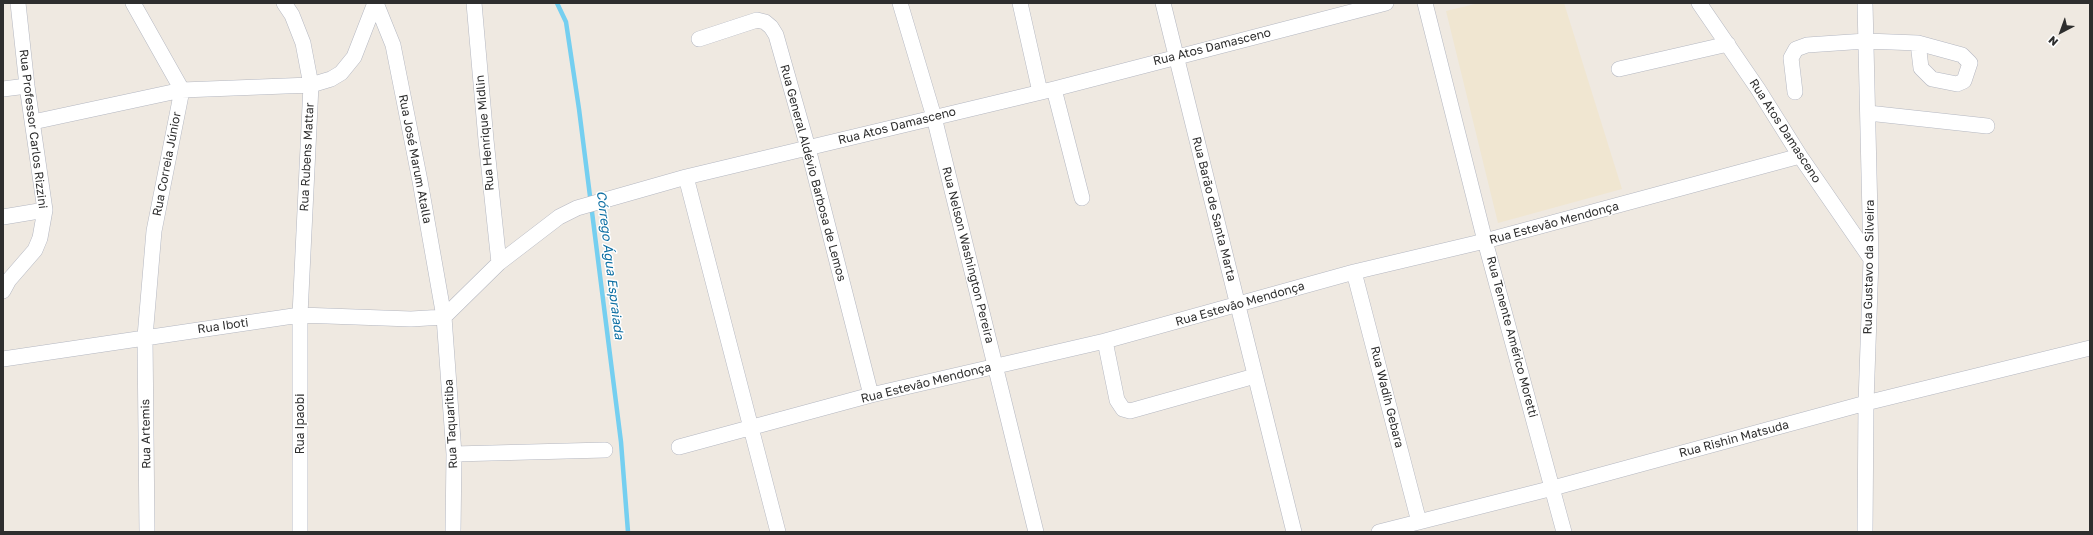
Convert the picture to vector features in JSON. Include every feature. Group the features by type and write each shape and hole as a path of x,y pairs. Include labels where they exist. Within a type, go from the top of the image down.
{"street":[{"name":"Rua Professor Carlos Rizzini","path":"3,291 9,280 35,250 40,238 45,210 27,86 18,3"},
{"path":"133,3 182,90"},
{"name":"Rua Rubens Mattar","path":"284,3 292,15 303,43 311,85 300,316"},
{"path":"33,122 182,90 311,85 331,79 348,66 354,57 376,3"},
{"name":"Rua José Marum Atalla","path":"376,3 393,46 420,181 444,317"},
{"name":"Rua Henrique Midlin","path":"474,3 486,140 500,263"},
{"name":"Rua Nelson Washington Pereira","path":"900,3 934,117 1036,532"},
{"path":"1020,3 1082,198"},
{"name":"Rua Barão de Santa Marta","path":"1163,3 1294,532"},
{"name":"Rua Atos Damasceno","path":"444,317 500,263 559,217 577,208 686,177 1047,90 1386,3"},
{"name":"Rua Tenente Américo Moretti","path":"1425,3 1485,241 1564,532"},
{"name":"Rua Atos Damasceno","path":"1699,3 1728,44 1800,156 1871,258"},
{"name":"Rua Gustavo da Silveira","path":"1865,3 1871,258 1866,403 1865,532"},
{"name":"Rua General Aldévio Barbosa de Lemos","path":"699,39 757,20 765,22 771,27 776,35 808,148 871,395"},
{"path":"1795,92 1791,58 1796,49 1807,45 1866,41 1918,43"},
{"path":"1619,69 1728,44"},
{"path":"3,89 27,86"},
{"name":"Rua Correia Júnior","path":"145,337 154,231 182,90"},
{"path":"1868,113 1987,126"},
{"name":"Rua Estevão Mendonça","path":"679,447 871,395 1105,341 1354,272 1485,241 1800,156"},
{"path":"686,177 778,532"},
{"path":"3,217 45,210"},
{"name":"Rua Wadih Gebara","path":"1354,272 1419,522"},
{"name":"Rua Iboti","path":"3,359 145,337 300,316 411,319 444,317"},
{"name":"Rua Ipaobi","path":"300,316 300,532"},
{"name":"Rua Taquaritiba","path":"444,317 454,454 453,532"},
{"name":"Rua Artemis","path":"145,337 147,532"},
{"path":"1105,341 1117,400 1124,409 1130,411 1255,376"},
{"name":"Rua Rishin Matsuda","path":"1379,532 1553,488 1866,403 2090,348"},
{"path":"454,454 605,450"}],"shaded area":[{"path":"1479,3 1564,3 1622,189 1498,223 1446,11"}],"waterway":[{"name":"Córrego Água Espraiada","path":"557,3 566,22 579,109 621,442 628,532"}]}
